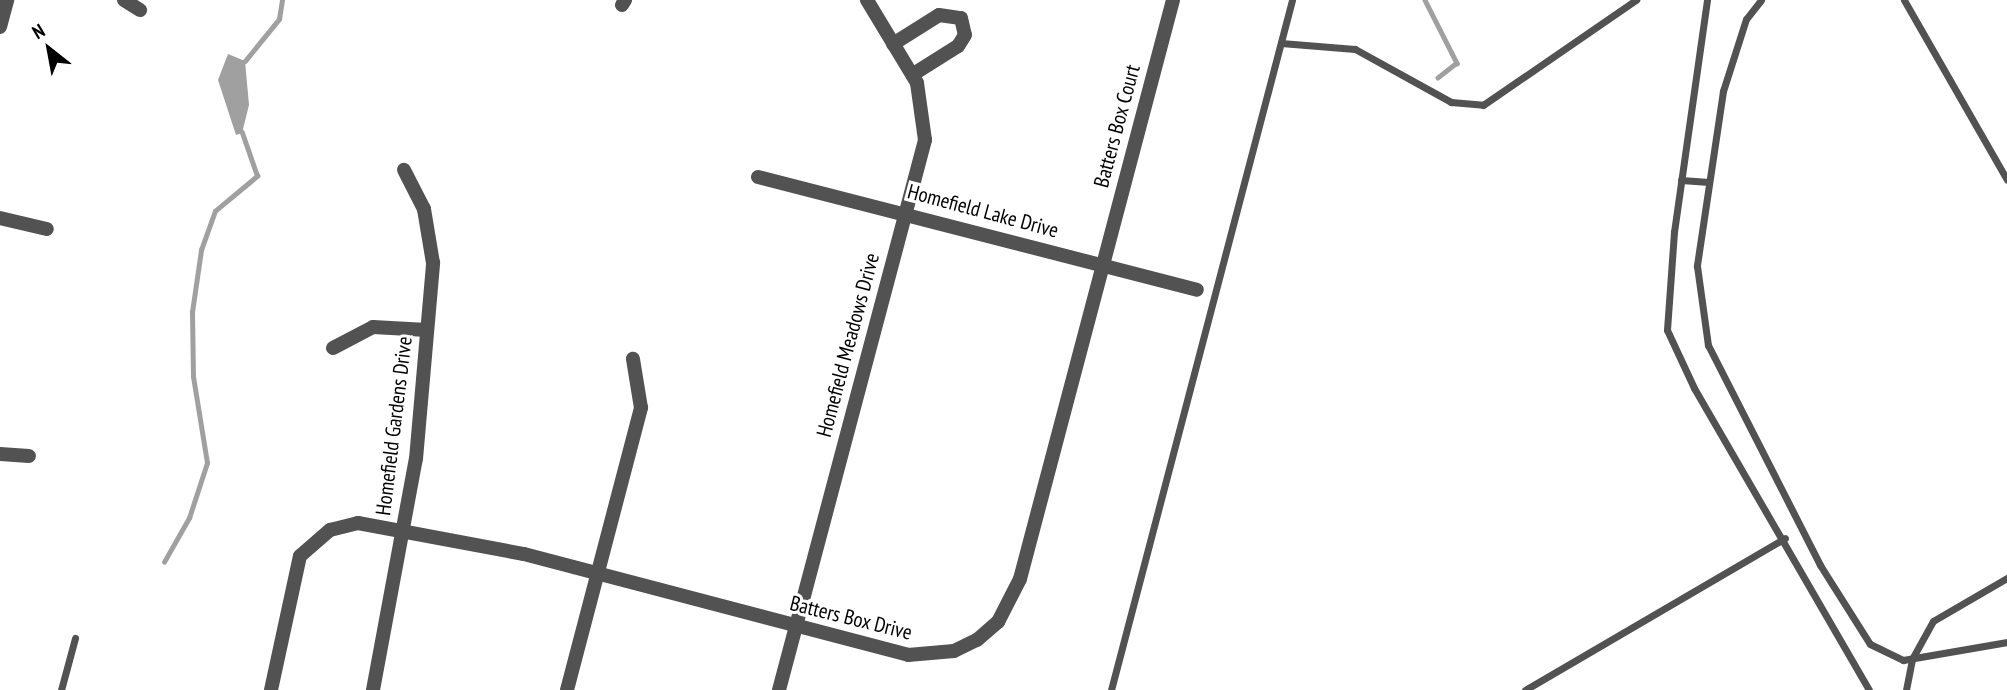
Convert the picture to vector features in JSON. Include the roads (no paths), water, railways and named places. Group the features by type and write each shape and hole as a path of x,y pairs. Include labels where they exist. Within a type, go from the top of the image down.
{"street":[{"path":"0,27 7,0"},
{"path":"124,0 140,10"},
{"name":"Homefield Meadows Drive","path":"779,690 925,140 925,106 912,75 867,0"},
{"name":"Batters Box Court","path":"1103,263 1172,0"},
{"path":"893,44 939,15 961,18 965,35 958,46 912,75"},
{"name":"Homefield Gardens Drive","path":"373,690 403,530 427,330 430,236 404,170"},
{"name":"Homefield Lake Drive","path":"758,177 1103,263 1196,290"},
{"path":"0,218 47,229"},
{"name":"Batters Box Drive","path":"271,690 300,556 345,525 403,530 597,573 796,626 928,657 977,640 998,622 1020,579 1103,263"},
{"path":"334,348 373,327 427,330"},
{"path":"566,690 641,408 633,359"},
{"path":"0,454 29,456"}],"lane":[{"path":"1111,690 1292,0"},
{"path":"1281,43 1355,49 1451,102 1483,105 1636,0"},
{"path":"1707,0 1681,180 1667,330 1694,388 1785,538 1870,690"},
{"path":"1761,0 1746,19 1723,90 1697,266 1708,345 1851,620 1870,644 1912,659 2007,642"},
{"path":"1904,0 2007,180"},
{"path":"1681,180 1709,182"},
{"path":"1525,690 1785,538"},
{"path":"1906,690 1912,659 1933,621 2007,578"},
{"path":"61,690 75,638"}],"waterway":[{"path":"245,61 279,19 282,0"},
{"path":"1425,0 1457,63 1438,78"},
{"path":"164,562 189,518 207,463 193,377 192,312 201,250 215,211 257,176 242,133"}]}
